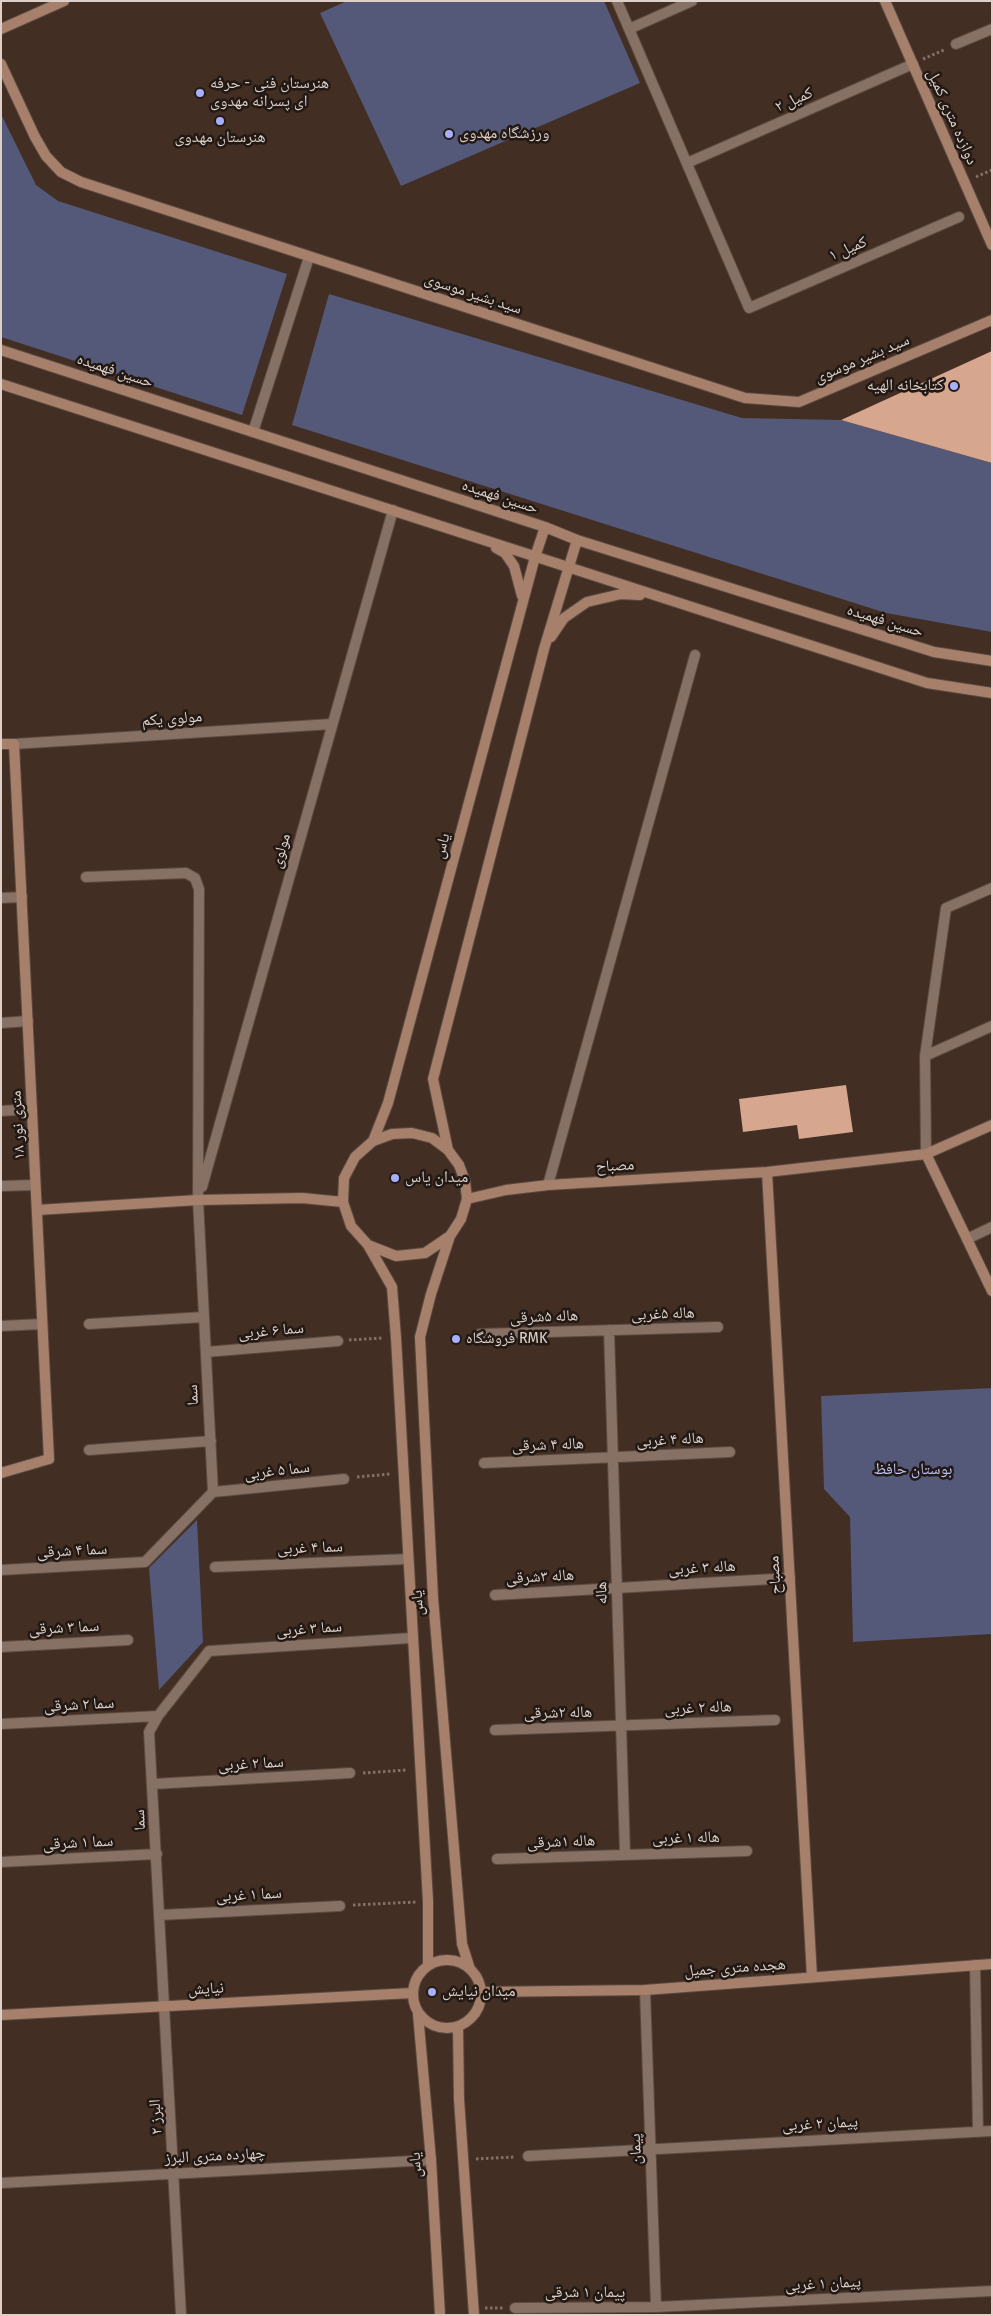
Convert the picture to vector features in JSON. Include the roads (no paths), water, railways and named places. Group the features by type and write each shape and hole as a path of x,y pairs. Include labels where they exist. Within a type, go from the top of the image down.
{"street":[{"path":"1,29 64,1"},
{"path":"617,1 687,163"},
{"path":"629,29 692,1"},
{"name":"دوازده متری کمیل","path":"885,1 992,245"},
{"path":"956,44 992,29"},
{"name":"سید بشیر موسوی","path":"1,64 35,137 46,156 61,172 81,182 744,398 799,402 992,320"},
{"name":"کمیل ۲","path":"687,163 912,64"},
{"name":"کمیل ۱","path":"687,163 749,308 959,217"},
{"path":"253,432 309,256"},
{"name":"حسین فهمیده","path":"1,350 545,527 577,540 934,652 992,661"},
{"path":"1,384 927,684 992,693"},
{"name":"مولوی","path":"198,1200 393,510"},
{"name":"یاس","path":"373,1141 388,1103 535,557 545,527"},
{"path":"480,539 505,554 514,566 522,594 521,609"},
{"path":"448,1150 433,1079 544,649 577,540"},
{"path":"544,649 564,618 587,602 621,594 654,595"},
{"path":"548,1185 695,655"},
{"name":"مولوی یکم","path":"14,744 332,724"},
{"path":"1,744 14,744"},
{"name":"۱۸ متری نور","path":"1,1473 49,1458 14,744"},
{"name":"سما","path":"86,877 186,873 195,878 199,888 198,1200 213,1492"},
{"path":"992,888 946,908 925,1056 926,1154 992,1291"},
{"path":"1,898 22,897"},
{"path":"1,1023 28,1021"},
{"path":"925,1056 992,1026"},
{"path":"1,1111 32,1109"},
{"path":"926,1154 992,1125"},
{"path":"412,1133 432,1138 448,1150 459,1164 466,1181 467,1199 461,1219 450,1236 425,1253 396,1256 368,1244 351,1226 343,1202 344,1178 355,1156 373,1141 392,1134 412,1133"},
{"name":"مصباح","path":"467,1199 506,1190 548,1185 767,1172 926,1154"},
{"name":"مصباح","path":"767,1172 812,1977"},
{"path":"1,1186 36,1184"},
{"path":"37,1210 198,1200 302,1198 343,1202"},
{"path":"967,1239 992,1228"},
{"name":"یاس","path":"450,1236 431,1294 420,1337 433,1608 462,1944 470,1969"},
{"name":"یاس","path":"368,1244 392,1287 428,1901 428,1966"},
{"path":"89,1324 204,1317"},
{"path":"1,1326 42,1324"},
{"name":"هاله ۵غربی","path":"609,1330 718,1327"},
{"name":"هاله ۵شرقی","path":"480,1334 609,1330"},
{"name":"هاله","path":"609,1330 625,1854"},
{"name":"سما ۶ غربی","path":"206,1352 338,1340"},
{"path":"88,1450 210,1441"},
{"name":"هاله ۴ غربی","path":"613,1458 730,1452"},
{"name":"هاله ۴ شرقی","path":"484,1463 613,1458"},
{"name":"سما ۵ غربی","path":"213,1492 344,1479"},
{"name":"سما ۴ شرقی","path":"1,1570 145,1562 213,1492"},
{"name":"سما ۴ غربی","path":"215,1567 408,1558"},
{"name":"هاله ۳ غربی","path":"617,1588 790,1578"},
{"name":"هاله ۳شرقی","path":"496,1595 617,1588"},
{"name":"سما ۳ غربی","path":"209,1650 412,1638"},
{"name":"سما ۳ شرقی","path":"1,1647 128,1640"},
{"name":"سما","path":"165,2007 149,1732 158,1716 209,1650"},
{"name":"سما ۲ شرقی","path":"1,1724 158,1716"},
{"name":"هاله ۲ غربی","path":"621,1726 775,1720"},
{"name":"هاله ۲شرقی","path":"495,1730 621,1726"},
{"name":"سما ۲ غربی","path":"153,1784 350,1773"},
{"name":"هاله ۱ غربی","path":"625,1854 747,1851"},
{"name":"سما ۱ شرقی","path":"1,1862 157,1854"},
{"name":"هاله ۱شرقی","path":"497,1859 625,1854"},
{"name":"سما ۱ غربی","path":"160,1915 340,1906"},
{"path":"452,1960 470,1969 478,1980 481,1992 480,2003 476,2013 468,2021 458,2027 436,2027 418,2014 412,1993 419,1973 428,1966 440,1961 452,1960"},
{"name":"هجده متری جمیل","path":"481,1992 646,1990 992,1964"},
{"path":"974,1965 978,2131"},
{"name":"پیمان","path":"646,1990 656,2307"},
{"name":"نیایش","path":"1,2015 412,1993"},
{"name":"البرز ۲","path":"165,2007 181,2315"},
{"name":"یاس","path":"418,2014 431,2160 440,2315"},
{"path":"458,2027 459,2099 474,2312"},
{"name":"پیمان ۲ غربی","path":"528,2156 992,2131"},
{"name":"چهارده متری البرز","path":"1,2183 431,2160"},
{"name":"پیمان ۱ غربی","path":"656,2307 992,2291"},
{"name":"پیمان ۱ شرقی","path":"514,2308 656,2307"}],"place":[{"name":"هنرستان فنی - حرفه ای پسرانه مهدوی","path":"200,93"},
{"name":"هنرستان مهدوی","path":"220,121"},
{"name":"ورزشگاه مهدوی","path":"449,134"},
{"name":"کتابخانه الهیه","path":"954,386"},
{"name":"میدان یاس","path":"395,1178"},
{"name":"فروشگاه RMK","path":"456,1339"},
{"name":"میدان نیایش","path":"432,1992"}],"park label":[{"name":"بوستان حافظ","path":"913,1470"}]}
